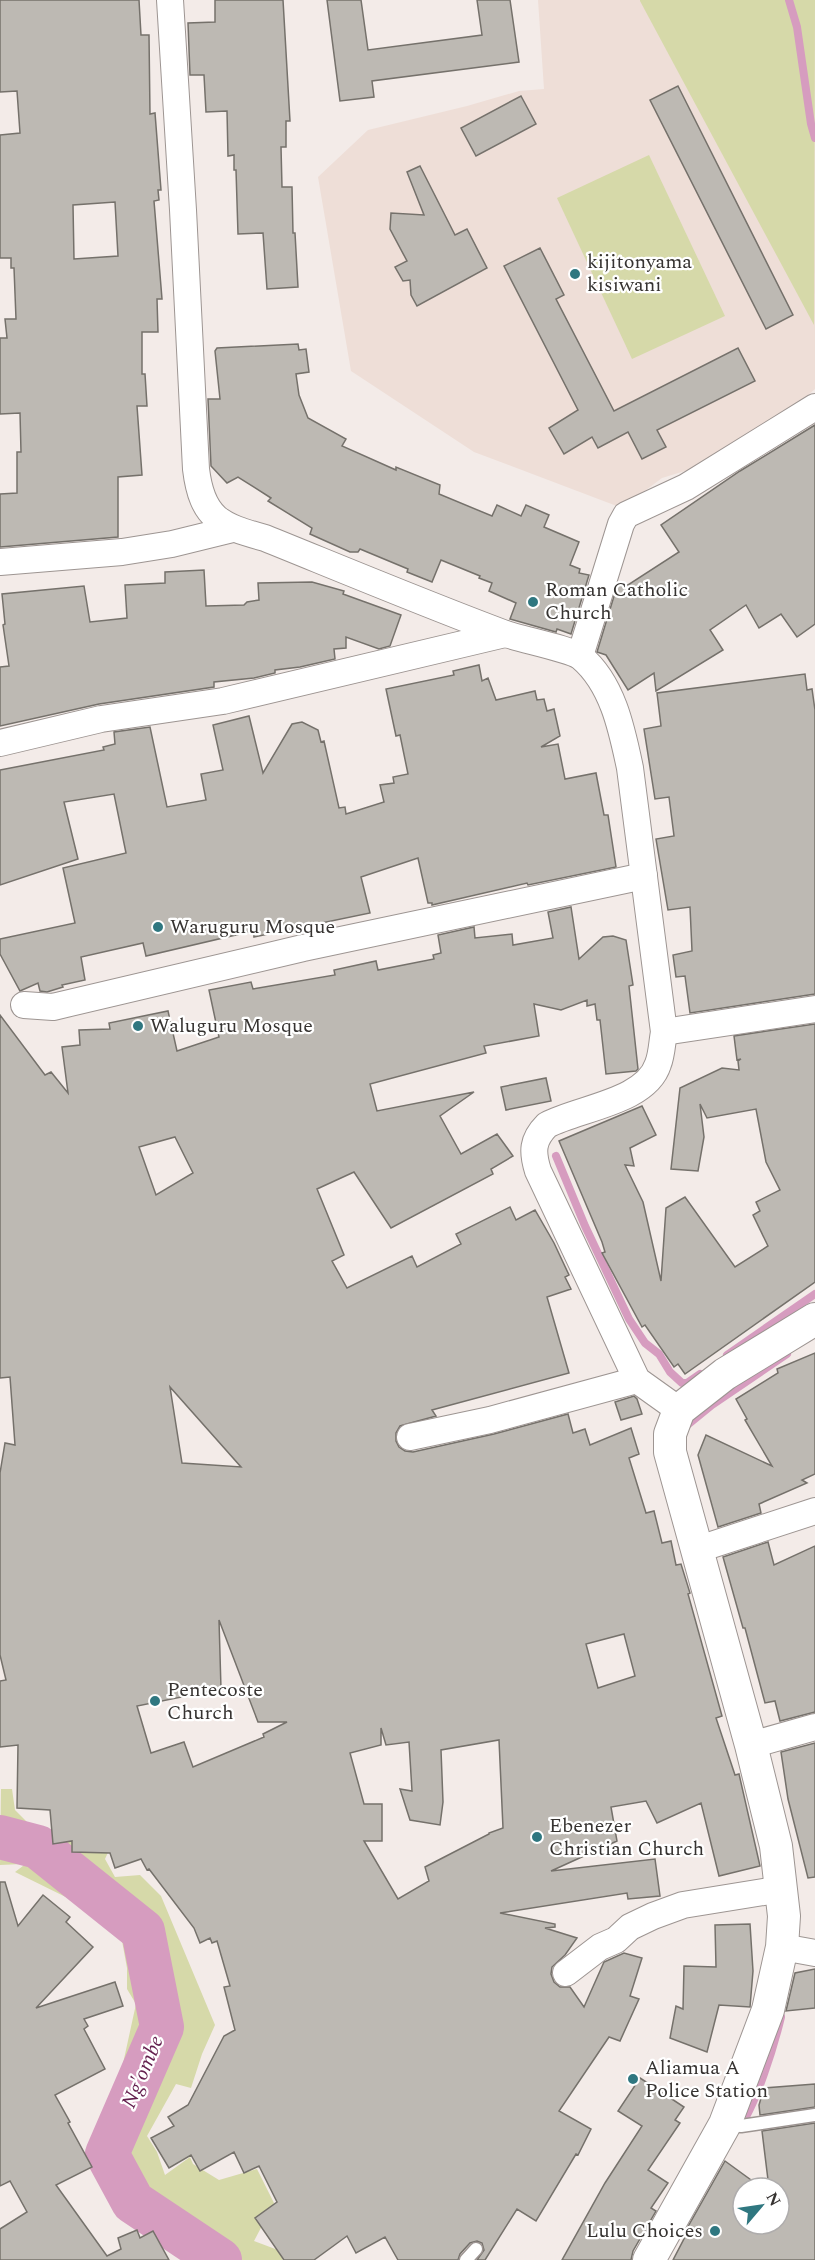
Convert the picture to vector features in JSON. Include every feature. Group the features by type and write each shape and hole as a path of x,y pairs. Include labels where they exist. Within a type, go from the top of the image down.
{"street":[{"path":"170,0 196,469 198,488 206,505 217,519 232,529 265,538 505,634 580,656 597,675 614,706 624,740 664,1032 658,1065 649,1081 635,1092 547,1125 538,1134 533,1154 538,1171 637,1380 679,1410"},
{"path":"580,656 621,524 626,516 686,487 815,407"},
{"path":"0,562 122,552 172,544 232,529"},
{"path":"0,743 101,719 224,701 505,634"},
{"path":"24,1005 53,1007 303,948 644,876"},
{"path":"664,1032 815,1010"},
{"path":"649,2260 725,2124 768,2010 782,1947 784,1916 776,1846 752,1745 670,1452 670,1434 679,1410 725,1374 815,1319"},
{"path":"410,1437 490,1420 637,1380"},
{"path":"696,1550 815,1511"},
{"path":"752,1745 815,1726"},
{"path":"566,1973 600,1947 616,1940 630,1927 653,1916 683,1905 782,1889"},
{"path":"782,1947 815,1953"}],"lane":[{"path":"725,2124 741,2126 815,2115"},
{"path":"466,2260 476,2249"}],"shaded area":[{"name":"kijitonyama kisiwani","path":"538,0 815,0 815,389 740,454 662,478 622,508 474,452 351,371 318,177 368,130 519,91 544,89"}],"green space":[{"path":"815,0 814,325 640,1"},
{"path":"649,155 725,316 632,359 557,198"},
{"path":"1,1789 12,1789 15,1810 37,1832 47,1849 103,1822 114,1839 105,1859 115,1877 140,1875 161,1896 215,2025 202,2054 191,2088 176,2084 147,2136 157,2152 165,2175 190,2157 193,2164 219,2180 257,2169 274,2203 254,2241 278,2250 283,2260 192,2260 173,2238 135,2214 102,2160 136,2004 127,1989 127,1968 120,1930 90,1909 15,1872 40,1853 22,1864 0,1865"}],"building":[{"path":"0,0 139,0 141,35 149,35 150,114 155,113 161,190 158,190 159,200 154,201 162,299 157,299 158,332 142,332 142,374 145,374 147,406 137,406 142,475 118,477 118,537 0,547 0,494 17,493 17,452 21,452 20,413 0,414 0,338 7,338 5,319 16,319 14,268 11,268 11,258 0,258 0,135 20,133 17,91 0,92","holes":["115,202 118,256 74,259 73,205"]},
{"path":"215,0 283,0 290,121 286,121 286,147 281,147 282,187 292,187 298,287 267,289 263,233 238,234 236,170 234,170 234,155 228,156 227,111 206,112 204,75 190,75 188,23 215,22"},
{"path":"327,0 361,0 368,50 482,35 477,0 510,0 519,62 372,81 374,97 340,101"},
{"path":"678,86 793,315 766,329 650,100"},
{"path":"521,96 536,124 476,156 461,128"},
{"path":"420,166 455,235 467,229 487,268 417,306 411,295 410,280 403,281 395,267 407,261 390,229 391,213 424,215 407,172"},
{"path":"540,248 564,295 556,299 614,411 738,348 755,381 657,430 666,447 642,459 628,432 598,448 592,437 564,454 549,428 578,410 504,266"},
{"path":"298,344 299,350 306,349 309,372 296,374 299,395 308,418 346,439 342,446 396,470 396,467 440,485 439,494 492,516 497,505 521,516 526,505 549,515 544,527 579,542 570,565 580,569 579,573 589,575 571,634 510,619 516,603 489,591 492,583 479,578 480,576 441,560 432,582 407,572 408,569 360,549 358,552 350,552 310,534 312,528 268,501 271,498 238,477 227,483 211,466 208,399 220,399 215,351 217,348"},
{"path":"815,425 815,624 797,637 781,614 759,628 746,605 710,630 723,650 656,691 654,673 628,690 606,655 597,652 618,583 628,585 679,552 661,525 740,471"},
{"path":"204,570 206,606 244,605 247,602 259,600 258,583 312,582 344,591 343,594 401,615 390,646 379,649 346,637 346,648 334,649 335,659 275,670 275,673 254,678 214,682 214,687 99,704 0,726 0,667 9,666 3,625 5,624 2,594 84,586 90,622 127,618 125,585 165,583 165,572"},
{"path":"479,665 482,681 488,678 496,700 535,691 537,700 544,699 547,711 554,709 560,736 541,747 558,744 565,779 596,773 604,815 608,815 616,867 528,885 527,883 432,905 428,903 418,858 361,877 370,913 254,937 253,931 146,956 143,943 81,957 85,980 62,985 63,987 47,992 40,991 38,983 20,991 0,954 0,939 75,923 63,868 126,853 114,794 64,802 78,859 0,885 0,770 104,750 103,747 115,744 114,732 150,727 167,807 206,800 201,774 223,770 213,725 249,716 263,773 292,724 302,722 318,730 321,742 324,741 339,808 345,807 346,814 384,802 380,785 394,783 393,777 408,774 400,735 396,736 386,689 454,675 453,671"},
{"path":"805,674 807,690 812,689 815,710 815,994 690,1013 685,976 676,977 673,955 692,951 690,907 668,910 656,839 674,836 669,797 655,799 644,729 661,726 657,693"},
{"path":"571,907 579,959 603,937 613,936 626,940 633,985 629,986 638,1069 606,1074 600,1020 597,1020 595,1004 587,1006 587,1000 561,1010 534,1004 539,1036 484,1046 486,1053 370,1084 377,1111 474,1092 440,1116 461,1154 497,1134 513,1156 491,1169 493,1174 391,1228 354,1172 317,1189 344,1255 332,1261 347,1288 412,1256 417,1267 461,1244 456,1234 510,1207 516,1220 535,1210 569,1275 565,1277 571,1289 547,1297 569,1373 432,1410 436,1416 400,1426 396,1433 396,1441 405,1451 413,1452 494,1434 568,1414 573,1433 585,1429 590,1445 631,1428 639,1454 629,1458 646,1513 654,1511 662,1543 671,1541 676,1565 681,1564 722,1716 716,1718 735,1775 739,1774 760,1866 719,1876 701,1803 657,1823 646,1801 611,1807 617,1841 551,1871 655,1859 660,1896 628,1899 627,1893 500,1913 555,1924 555,1927 545,1928 577,1938 565,1955 552,1967 551,1974 554,1982 560,1987 570,1987 584,2007 604,1962 624,1953 642,1958 630,1996 639,1999 620,2041 609,2037 559,2111 591,2129 578,2155 576,2154 536,2221 517,2209 485,2260 477,2260 484,2250 482,2243 477,2241 470,2243 460,2254 458,2260 398,2260 385,2237 356,2253 347,2236 314,2260 284,2260 255,2218 277,2202 259,2166 244,2173 234,2152 200,2171 191,2155 169,2168 151,2138 174,2126 168,2117 188,2105 224,2036 235,2030 224,1987 230,1986 217,1941 212,1943 210,1938 200,1943 194,1928 149,1869 147,1870 141,1859 115,1868 110,1853 72,1852 72,1841 53,1844 50,1810 17,1808 18,1745 0,1747 0,1681 6,1680 0,1655 0,1473 5,1443 15,1445 10,1377 0,1378 0,1015 45,1075 51,1072 68,1093 62,1047 80,1045 79,1030 110,1029 109,1023 168,1011 177,1051 219,1037 209,990 251,982 253,989 335,975 334,970 376,961 378,970 434,959 433,955 441,953 438,935 474,927 475,938 512,934 513,945 553,938 548,912","holes":["175,1137 193,1173 156,1195 139,1147","170,1387 241,1467 182,1463","219,1620 258,1722 287,1722 263,1734 264,1737 193,1767 184,1742 151,1753 137,1706 221,1689","624,1634 635,1676 598,1688 586,1644","381,1728 386,1745 409,1742 412,1791 400,1789 410,1820 440,1825 443,1802 441,1750 499,1740 503,1828 425,1867 429,1881 398,1899 364,1841 382,1841 382,1804 364,1804 350,1753 381,1745"]},
{"path":"815,1024 815,1282 685,1374 678,1364 674,1367 645,1325 642,1327 602,1253 605,1252 602,1242 559,1141 642,1106 656,1135 630,1148 634,1166 625,1165 643,1202 661,1281 666,1208 685,1197 735,1267 768,1246 753,1215 760,1211 756,1202 780,1190 766,1162 756,1109 707,1118 700,1104 704,1137 698,1171 671,1169 680,1088 722,1068 739,1070 738,1061 741,1059 737,1060 734,1036"},
{"path":"546,1078 551,1101 506,1110 501,1087"},
{"path":"815,1353 815,1474 802,1480 807,1483 759,1504 761,1513 718,1527 698,1455 706,1435 772,1466 745,1420 747,1419 736,1399 778,1373 777,1369"},
{"path":"634,1396 642,1414 621,1420 615,1402"},
{"path":"768,1542 774,1565 815,1546 815,1712 780,1721 775,1701 765,1703 723,1557"},
{"path":"815,1743 815,1877 808,1878 788,1799 781,1752"},
{"path":"0,1882 5,1882 18,1926 43,1895 70,1917 66,1922 93,1947 36,2008 115,1982 123,2006 84,2019 88,2026 84,2029 105,2069 55,2095 92,2167 56,2185 107,2256 121,2249 118,2238 137,2230 140,2238 153,2231 169,2260 0,2260 0,2229 27,2212 10,2181 0,2186"},
{"path":"750,1924 753,1971 750,2007 719,2005 707,2052 670,2038 676,2006 683,2009 684,1966 716,1967 715,1925"},
{"path":"815,1969 815,2008 786,2011 795,1973"},
{"path":"640,2078 684,2107 675,2120 680,2123 648,2170 668,2183 651,2208 656,2211 633,2251 631,2260 562,2260 605,2183 642,2126 618,2111"},
{"path":"815,2084 815,2107 760,2115 759,2105 764,2088"},
{"path":"815,2123 815,2260 673,2260 687,2233 685,2232 725,2161 746,2176 731,2176 731,2236 791,2236 791,2176 768,2176 762,2131"}],"waterway":[{"path":"789,0 797,27 815,138"},
{"path":"556,1156 585,1226 629,1319 645,1343 659,1354 670,1372 682,1383 687,1383 700,1374"},
{"path":"727,1355 815,1294"},
{"path":"685,1427 712,1405 787,1354"},
{"name":"Ng'ombe","path":"0,1837 38,1847 143,1931 162,2027 107,2154 133,2202 220,2260"},
{"path":"739,2128 758,2090 781,2017"}],"place":[{"name":"kijitonyama kisiwani","path":"575,274"},
{"name":"Roman Catholic Church","path":"533,602"},
{"name":"Waruguru Mosque","path":"158,927"},
{"name":"Waluguru Mosque","path":"138,1026"},
{"name":"Pentecoste Church","path":"155,1701"},
{"name":"Ebenezer Christian Church","path":"537,1837"},
{"name":"Aliamua A Police Station","path":"633,2079"},
{"name":"Lulu Choices","path":"715,2231"}]}
